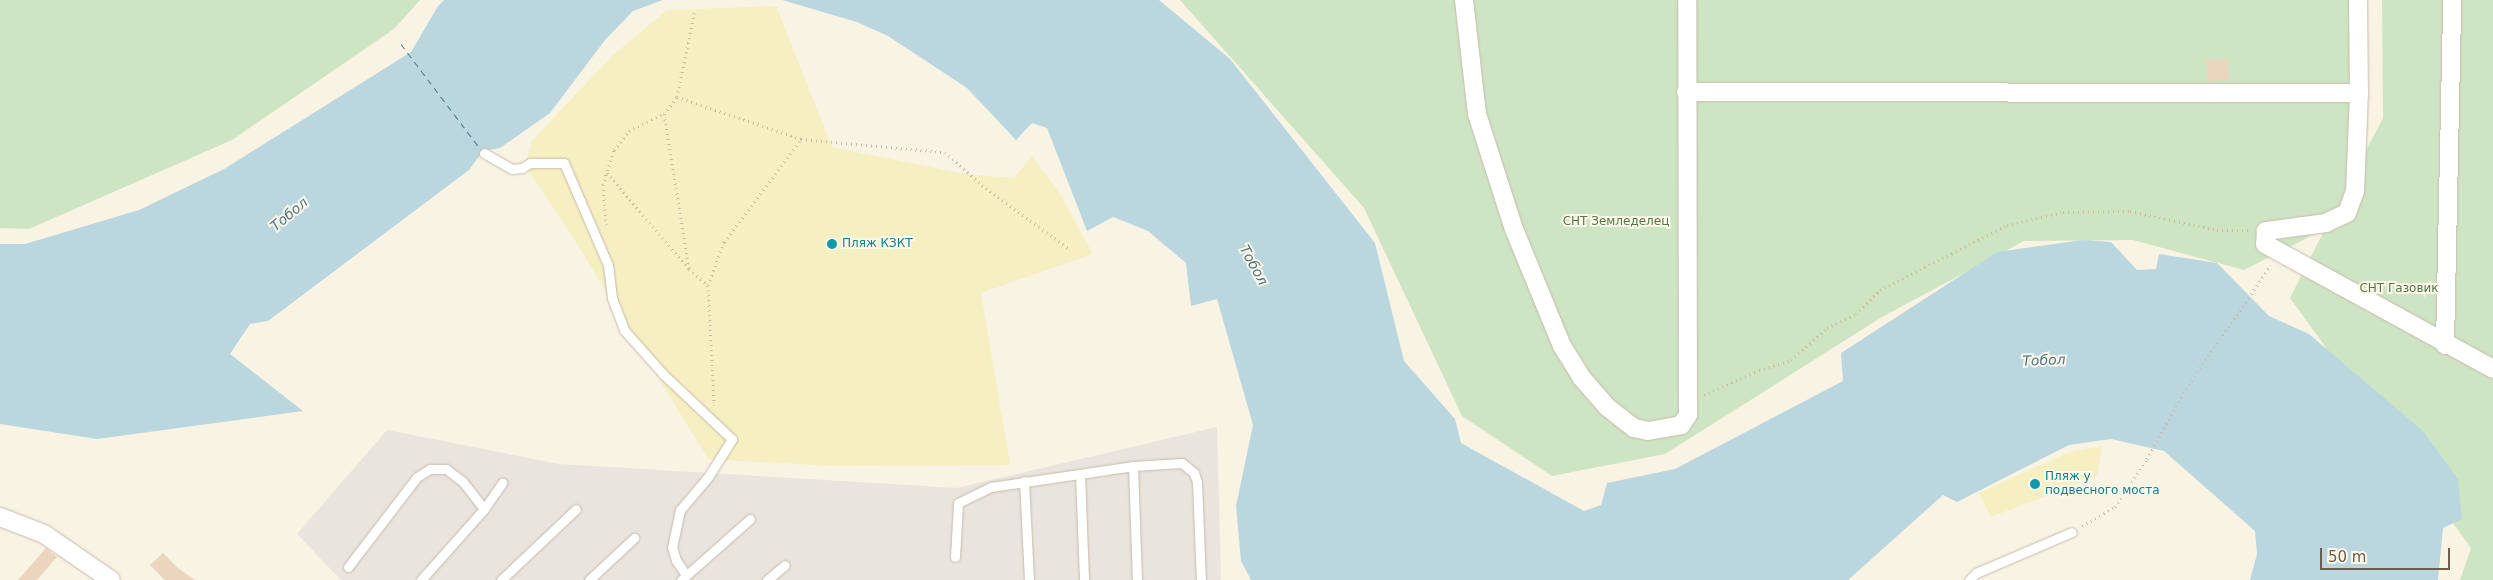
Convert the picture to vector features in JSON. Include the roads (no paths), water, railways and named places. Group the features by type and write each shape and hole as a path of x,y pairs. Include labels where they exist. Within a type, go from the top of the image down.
{"street":[{"path":"1464,0 1476,114 1514,229 1562,346 1581,377 1607,407 1634,428 1663,430 1681,425 1688,415 1687,0"},
{"path":"2358,0 2359,93 2355,191 2347,213 2326,223 2266,231 2266,244 2334,279 2445,345 2493,369"},
{"path":"2445,345 2452,0"},
{"path":"1686,92 2359,93"},
{"path":"0,517 44,534 111,580"}],"lane":[{"path":"484,153 512,169 522,168 530,163 564,163 608,265 612,298 624,330 663,374 732,439 708,477 680,510 672,547 684,577 750,519"},
{"path":"955,557 958,503 991,487 1132,466 1182,463 1194,473 1201,580"},
{"path":"1132,466 1137,580"},
{"path":"348,567 417,476 430,469 446,469 464,482 484,509"},
{"path":"1080,475 1084,580"},
{"path":"1024,481 1029,580"},
{"path":"422,580 484,509 502,483"},
{"path":"501,580 576,509"},
{"path":"1969,580 1976,573 2072,532"},
{"path":"589,580 634,538"},
{"path":"767,580 785,565"}],"water":[{"name":"Тобол","path":"444,0 663,0 633,11 605,40 550,113 500,148 483,151 469,170 268,321 250,324 230,354 303,411 97,439 0,424 0,244 25,244 139,210 224,169 411,52 438,6"},
{"name":"Тобол","path":"782,0 1159,0 1230,59 1375,243 1404,361 1455,419 1461,443 1584,511 1601,505 1607,483 1675,469 1843,381 1841,353 1997,252 2083,240 2111,242 2137,270 2156,269 2159,254 2217,263 2269,316 2309,334 2423,431 2458,479 2462,519 2443,528 2438,580 2250,580 2257,554 2255,531 2164,451 2111,439 2069,445 1957,502 1943,495 1848,580 1251,580 1241,561 1236,506 1253,425 1217,299 1191,306 1186,263 1148,231 1113,217 1087,231 1047,128 1032,123 1016,140 967,88 888,36 857,22"}],"place":[{"name":"Пляж КЗКТ","path":"832,244"},
{"name":"Пляж у подвесного моста","path":"2035,484"}],"park label":[{"name":"СНТ Земледелец","path":"1616,222"},
{"name":"СНТ Газовик","path":"2399,289"}]}
